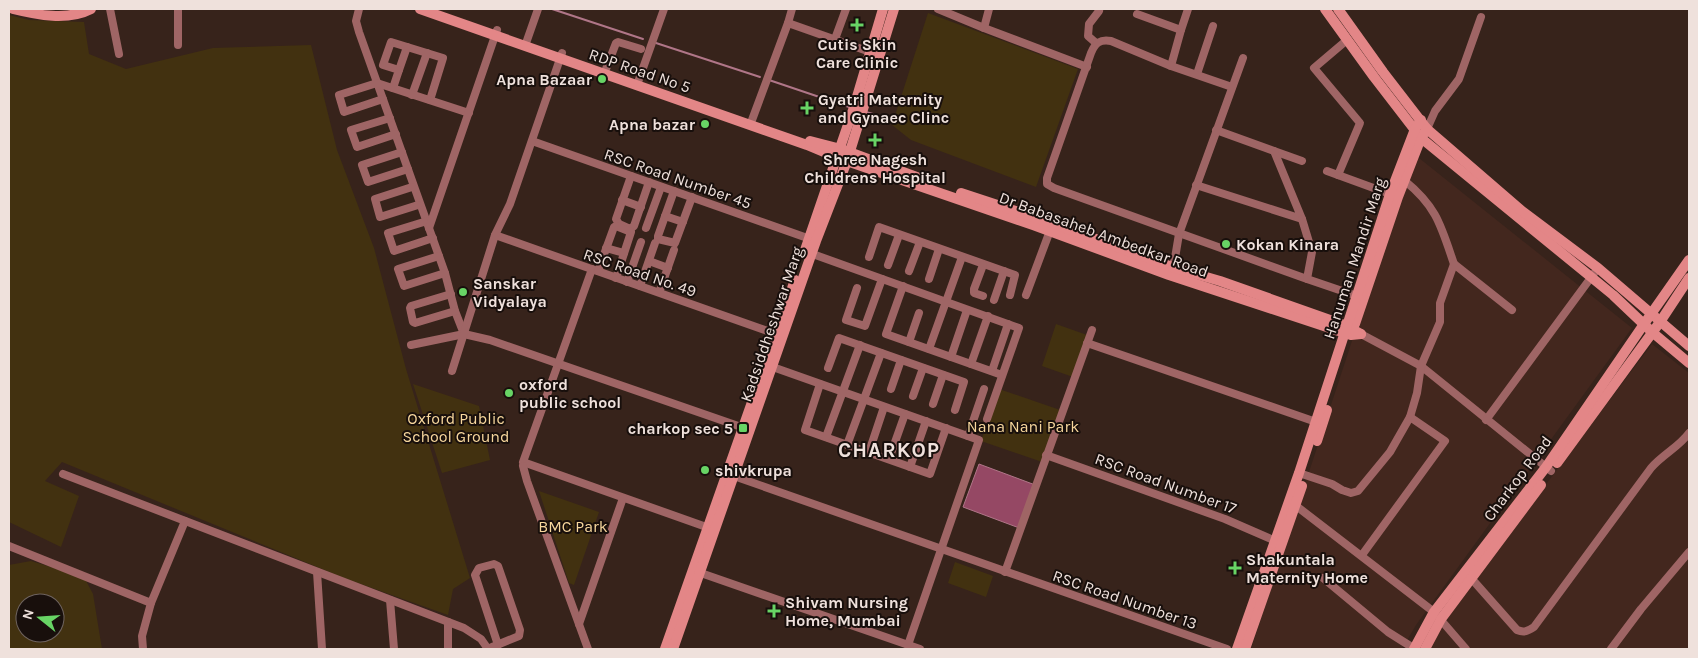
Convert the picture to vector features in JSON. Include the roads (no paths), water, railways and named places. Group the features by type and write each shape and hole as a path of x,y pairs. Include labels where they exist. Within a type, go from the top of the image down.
{"main road":[{"path":"13,9 61,16 91,9"},
{"name":"Kadsiddheshwar Marg","path":"768,366 776,334 844,155 874,54 883,9"},
{"name":"Kadsiddheshwar Marg","path":"874,54 894,9"},
{"path":"1325,9 1374,77 1421,129 1689,364"},
{"path":"1338,9 1421,129 1522,211 1598,268 1689,346"},
{"name":"RDP Road No 5","path":"429,10 526,44 606,69 638,83 752,120 809,140 844,155"},
{"name":"RDP Road No 5","path":"561,55 807,145 844,155"},
{"name":"Hanuman Mandir Marg","path":"1352,331 1357,296 1390,194 1408,160 1421,129"},
{"name":"Dr Babasaheb Ambedkar Road","path":"844,155 1171,271 1352,331"},
{"name":"Hanuman Mandir Marg","path":"1352,331 1405,181 1408,160"},
{"name":"Kadsiddheshwar Marg","path":"673,649 696,572 808,252"},
{"name":"Charkop Road","path":"1438,616 1471,578 1548,469 1644,324 1689,260"},
{"name":"Charkop Road","path":"1418,649 1438,616 1660,322 1689,278"},
{"path":"1245,649 1319,423 1352,331"},
{"path":"1237,649 1279,542"},
{"name":"Kadsiddheshwar Marg","path":"665,649 696,572"}],"street":[{"path":"110,9 119,54"},
{"path":"178,9 178,45"},
{"path":"359,9 356,21 359,32 433,238 464,334"},
{"path":"526,44 538,9"},
{"path":"638,83 664,9"},
{"path":"752,120 792,9"},
{"path":"834,40 846,9"},
{"path":"938,9 1087,66"},
{"path":"984,28 989,9"},
{"path":"1171,66 1188,9"},
{"path":"1096,43 1088,36 1089,24 1099,11"},
{"path":"1137,14 1181,30"},
{"path":"1421,129 1459,79 1481,17"},
{"path":"788,22 874,54"},
{"path":"1197,74 1214,26"},
{"path":"428,225 496,33"},
{"path":"1338,176 1360,123 1314,68 1347,40"},
{"path":"1232,86 1171,66 1111,41 1096,43 1091,52 1047,178 1047,184 1179,234 1357,296"},
{"path":"399,70 383,65 391,42 443,58 430,100"},
{"path":"606,69 616,43 640,49"},
{"path":"393,88 407,47"},
{"path":"412,95 427,53"},
{"path":"452,371 495,235 510,204 561,55"},
{"path":"1171,271 1179,234 1243,58"},
{"path":"383,99 344,112 339,95 378,83 469,113"},
{"path":"390,118 351,130 357,147 396,134"},
{"path":"1216,130 1302,161"},
{"name":"RSC Road Number 45","path":"532,141 813,240"},
{"path":"1274,151 1302,219 1312,252 1307,280"},
{"path":"402,152 362,165 368,182 408,169"},
{"path":"1327,171 1390,194"},
{"path":"630,176 616,222 630,229 634,226 649,182"},
{"path":"1405,181 1422,194 1440,222 1454,264 1512,310"},
{"path":"1196,185 1302,219"},
{"path":"412,187 375,199 380,217 418,204"},
{"path":"646,228 661,187"},
{"path":"674,191 658,239 675,243 692,197"},
{"path":"622,200 641,207"},
{"path":"665,216 683,222"},
{"path":"428,225 388,234 394,251 433,238"},
{"path":"616,278 631,232 616,226 595,270 523,462 711,528"},
{"path":"868,257 879,227 1016,276 1010,295"},
{"path":"1026,296 1051,227"},
{"name":"RSC Road No. 49","path":"495,235 776,334"},
{"path":"888,265 899,235"},
{"path":"627,282 641,242"},
{"path":"909,271 920,242"},
{"path":"640,286 655,243"},
{"path":"606,248 624,254"},
{"path":"929,279 940,249"},
{"path":"660,290 674,250"},
{"path":"808,252 1019,328 987,420"},
{"path":"439,256 398,269 404,286 445,273"},
{"path":"929,349 962,257"},
{"path":"649,261 668,268"},
{"path":"1302,474 1332,484 1351,493 1358,491 1390,452 1410,417 1417,393 1421,366 1440,322 1440,303 1454,264"},
{"path":"983,265 974,289 974,293 983,296"},
{"path":"1486,420 1598,268"},
{"path":"994,300 1004,272"},
{"path":"857,288 846,320 865,326 882,279"},
{"path":"903,286 886,334 1002,375"},
{"path":"451,294 411,306 413,322 455,311"},
{"path":"432,300 437,317"},
{"path":"951,357 967,310"},
{"path":"909,342 919,312"},
{"path":"971,364 988,316"},
{"path":"992,371 1008,324"},
{"path":"1006,572 1092,330"},
{"name":"Dr Babasaheb Ambedkar Road","path":"1352,331 1421,366 1548,469"},
{"path":"411,345 464,334 490,340 746,429"},
{"path":"828,368 838,338 860,345 964,382 955,410"},
{"path":"1087,343 1319,423"},
{"path":"826,437 860,345"},
{"path":"847,444 881,353"},
{"path":"890,389 901,360"},
{"path":"768,366 979,440 908,645"},
{"path":"913,396 923,368"},
{"path":"933,404 943,375"},
{"path":"820,384 804,430 930,474 946,428"},
{"path":"968,436 984,389"},
{"path":"868,452 884,407"},
{"path":"889,459 905,414"},
{"path":"1362,555 1445,441 1410,417"},
{"path":"910,466 926,421"},
{"path":"1471,578 1517,630 1522,632 1528,631 1534,627 1659,459 1684,440 1689,433"},
{"name":"RSC Road Number 17","path":"1046,455 1225,518 1279,542"},
{"path":"523,466 526,481 588,649"},
{"path":"63,474 464,628 481,639 488,649 498,645 519,636 520,630 498,566 494,564 479,568 475,575 498,645"},
{"name":"RSC Road Number 13","path":"730,475 1227,649"},
{"path":"579,624 623,498"},
{"path":"1292,504 1362,555 1438,616 1466,649"},
{"path":"143,649 142,636 151,603 185,521"},
{"path":"9,546 151,603"},
{"path":"1611,649 1641,609 1689,552"},
{"path":"316,572 322,649"},
{"path":"696,572 920,649"},
{"path":"1323,578 1388,632 1418,649"},
{"path":"390,600 394,649"},
{"path":"448,622 448,649"}],"waterway":[{"path":"552,9 643,39"},
{"path":"656,43 760,77"},
{"path":"769,80 849,107"},
{"path":"866,112 873,114"}],"place":[{"name":"Cutis Skin Care Clinic","path":"857,25"},
{"name":"Apna Bazaar","path":"602,79"},
{"name":"Gyatri Maternity and Gynaec Clinc","path":"807,108"},
{"name":"Apna bazar","path":"705,124"},
{"name":"Shree Nagesh Childrens Hospital","path":"875,140"},
{"name":"Kokan Kinara","path":"1226,244"},
{"name":"Sanskar Vidyalaya","path":"463,292"},
{"name":"oxford public school","path":"509,393"},
{"name":"charkop sec 5","path":"743,428"},
{"name":"shivkrupa","path":"705,470"},
{"name":"Shakuntala Maternity Home","path":"1235,568"},
{"name":"Shivam Nursing Home, Mumbai","path":"774,611"}],"district":[{"name":"CHARKOP","path":"889,450"}],"park label":[{"name":"Nana Nani Park","path":"1023,426"},
{"name":"Oxford Public School Ground","path":"456,427"},
{"name":"BMC Park","path":"573,526"}]}
